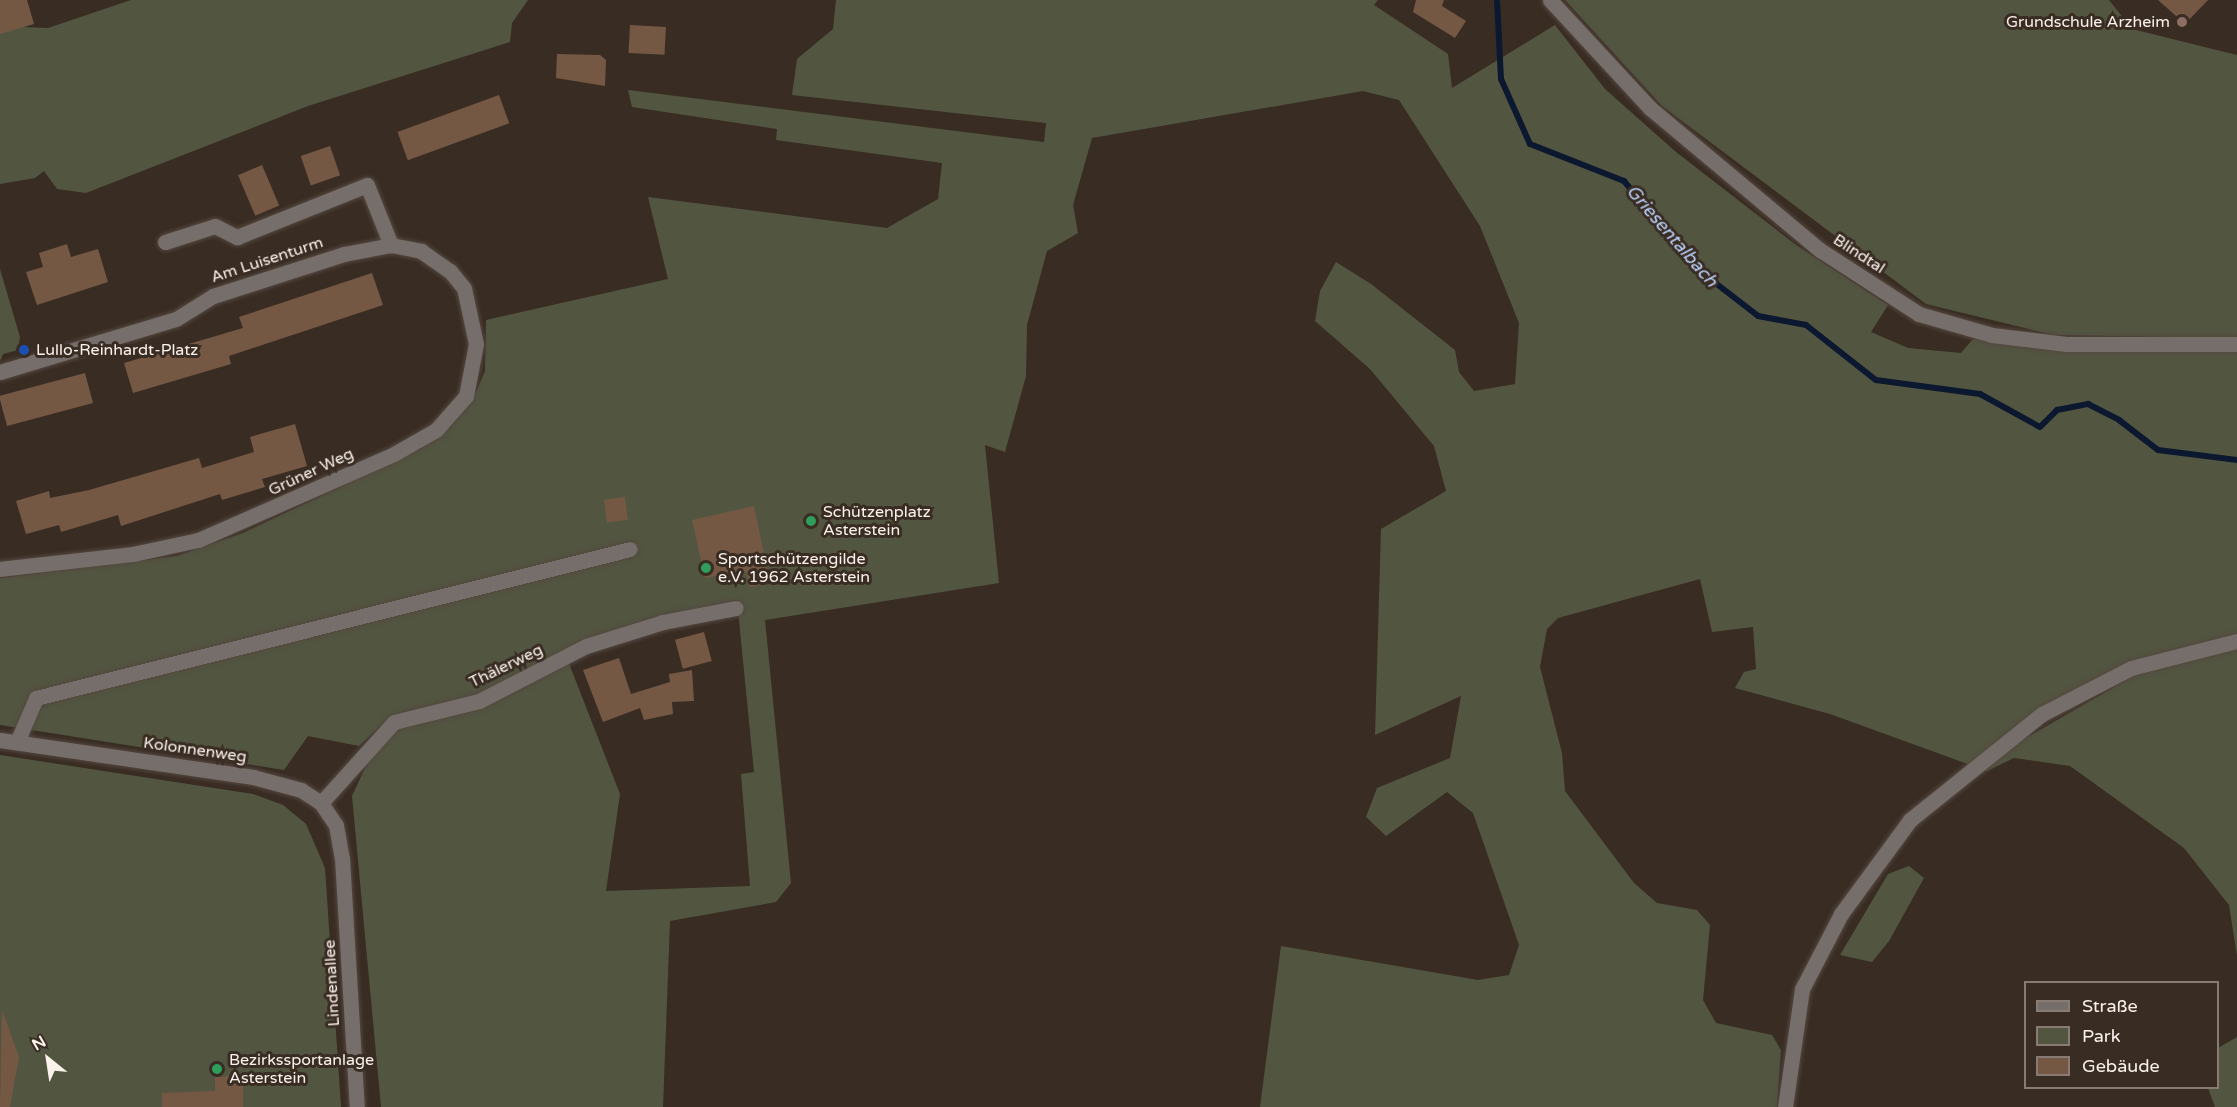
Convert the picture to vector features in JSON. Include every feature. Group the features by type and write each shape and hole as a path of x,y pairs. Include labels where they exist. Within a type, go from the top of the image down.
{"street":[{"name":"Blindtal","path":"1550,0 1650,108 1820,250 1919,314 1992,334 2066,344 2237,344"},
{"path":"165,242 215,226 237,237 367,185 391,245"},
{"name":"Am Luisenturm","path":"0,372 176,319 213,296 344,254 391,245 433,258"},
{"name":"Grüner Weg","path":"0,569 133,554 198,540 394,454 436,430 466,396 476,344 464,288 433,258"},
{"path":"17,742 36,698 630,549"},
{"name":"Thälerweg","path":"321,803 394,722 479,701 586,646 663,622 736,608"},
{"path":"1785,1107 1802,990 1841,914 1910,820 2042,714 2131,669 2237,641"},
{"name":"Kolonnenweg","path":"0,740 253,777 301,790 321,803 336,825 342,858"},
{"name":"Lindenallee","path":"342,858 357,1107"}],"green space":[{"path":"131,0 528,0 512,23 510,42 308,106 86,193 57,189 44,171 35,178 0,184 0,26 48,28"},
{"path":"836,0 1378,0 1374,5 1448,54 1452,88 1555,25 1605,89 1676,152 1796,245 1888,305 1871,332 1908,348 1961,353 1973,339 2237,350 2237,635 2193,646 2004,738 2024,739 2135,675 2237,647 2237,956 2229,905 2184,848 2070,766 2014,758 1987,771 1830,714 1735,688 1744,672 1756,669 1753,627 1712,632 1700,579 1558,618 1547,629 1540,667 1562,753 1565,791 1634,883 1657,903 1697,910 1710,925 1703,1000 1716,1023 1772,1035 1781,1050 1777,1107 1260,1107 1281,946 1478,980 1509,975 1519,945 1473,813 1447,792 1386,836 1366,817 1377,788 1450,758 1461,696 1375,735 1381,529 1446,491 1434,446 1370,369 1315,321 1320,291 1336,262 1371,284 1455,350 1459,372 1474,391 1515,384 1519,323 1480,226 1399,100 1363,91 1092,138 1073,205 1078,233 1047,251 1027,325 1026,376 1005,452 985,445 999,583 765,620 791,883 776,902 670,921 663,1107 381,1107 352,796 371,755 396,729 479,708 568,661 620,794 606,891 750,886 741,774 754,772 737,600 653,618 475,696 390,717 359,746 308,736 284,770 0,725 0,578 177,556 243,533 421,449 451,427 477,390 485,371 486,320 668,279 648,197 887,228 938,199 942,163 776,140 777,129 632,107 628,90 1044,142 1046,123 792,95 797,59 833,29"},
{"path":"1565,0 2109,0 2132,29 2237,55 2237,338 2054,335 1926,304 1662,106"},
{"path":"0,269 20,337 18,350 3,354 0,361"},
{"path":"0,755 253,794 283,805 306,824 325,868 341,1107 0,1107"},
{"path":"1909,866 1924,878 1889,941 1872,962 1840,955 1888,874"},
{"path":"2237,1037 2237,1107 2215,1107 2208,1089 2219,1089 2219,1047"}],"building":[{"path":"0,0 27,0 34,24 0,34"},
{"path":"1416,0 1444,0 1442,6 1466,21 1455,38 1413,12"},
{"path":"2158,0 2208,0 2185,24"},
{"path":"630,25 666,27 664,55 629,53"},
{"path":"557,54 600,55 606,60 605,86 556,78"},
{"path":"499,95 509,123 408,160 398,132"},
{"path":"330,146 340,175 311,185 301,156"},
{"path":"262,165 279,206 255,216 238,175"},
{"path":"67,244 71,257 98,249 108,282 37,305 26,272 43,267 39,253"},
{"path":"372,273 383,305 229,356 231,364 133,393 124,363 243,328 239,317"},
{"path":"85,373 93,403 7,426 0,396"},
{"path":"295,424 307,466 262,479 265,487 222,500 220,494 121,526 118,515 61,532 59,525 26,534 16,501 49,491 50,498 89,490 199,458 202,468 254,452 250,437"},
{"path":"625,497 628,520 607,522 604,500"},
{"path":"754,506 770,583 750,587 746,571 705,578 692,520"},
{"path":"704,632 712,661 683,669 675,640"},
{"path":"619,658 631,694 670,682 669,674 692,670 694,701 672,702 673,714 644,720 640,708 603,722 583,670"},
{"path":"2,1010 19,1057 10,1107 0,1107"},
{"path":"243,1076 243,1107 162,1107 162,1093 215,1091 215,1077"}],"waterway":[{"name":"Griesentalbach","path":"1497,0 1501,79 1530,144 1624,181 1696,268 1758,316 1806,325 1876,380 1980,394 2040,427 2057,410 2088,404 2119,420 2158,450 2237,460"}],"place":[{"name":"Grundschule Arzheim","path":"2182,22"},
{"name":"Lullo-Reinhardt-Platz","path":"24,350"},
{"name":"Schützenplatz Asterstein","path":"811,521"},
{"name":"Sportschützengilde e.V. 1962 Asterstein","path":"706,568"},
{"name":"Bezirkssportanlage Asterstein","path":"217,1069"}]}
